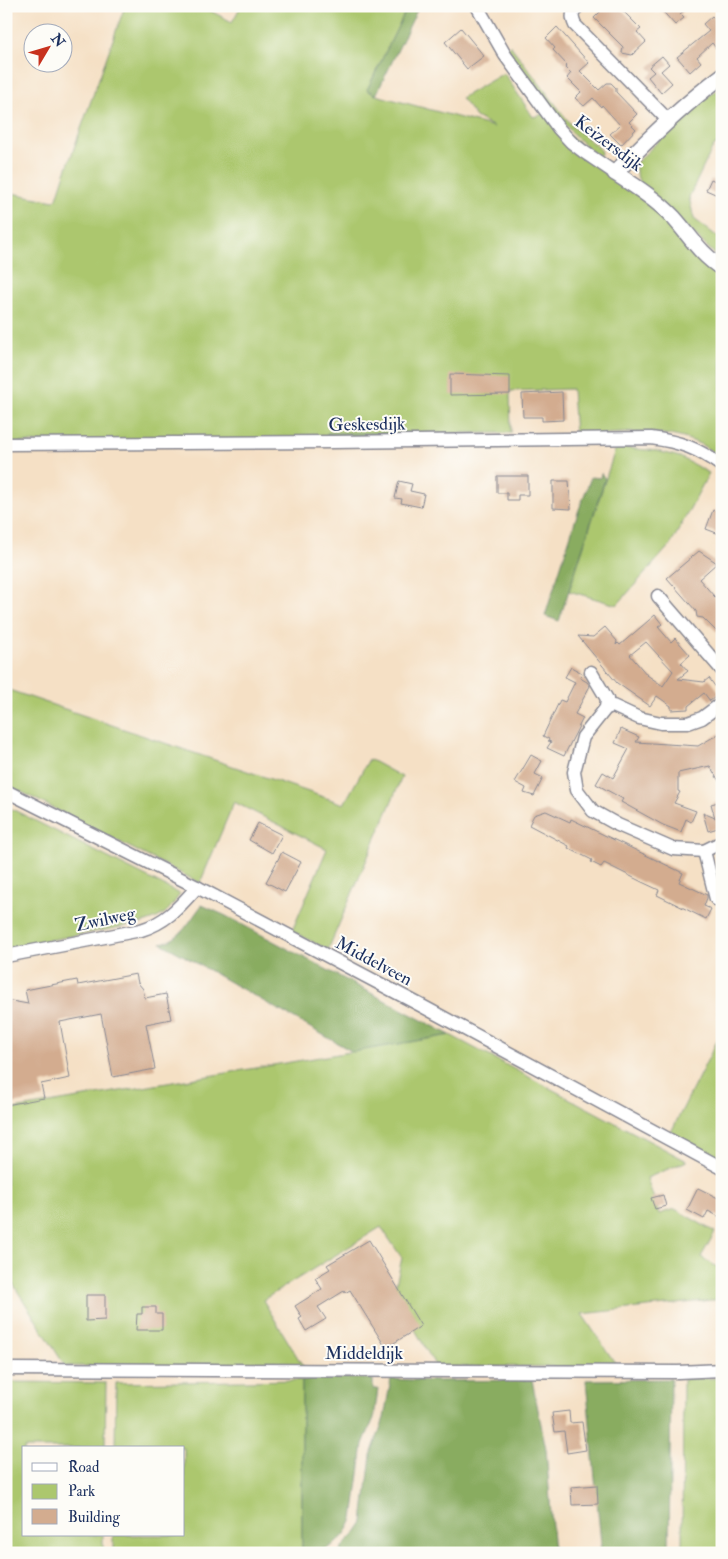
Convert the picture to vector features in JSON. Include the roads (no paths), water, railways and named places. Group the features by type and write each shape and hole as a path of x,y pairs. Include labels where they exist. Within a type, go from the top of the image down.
{"street":[{"name":"Keizersdijk","path":"477,6 505,55 559,129 584,152 649,196 667,212 707,258 722,268"},
{"path":"578,6 573,11 572,18 575,25 668,119"},
{"path":"615,172 668,119 695,95 722,76"},
{"name":"Geskesdijk","path":"6,444 651,438 682,443 700,451 722,466"},
{"path":"658,596 722,670"},
{"path":"591,672 607,699 606,708 584,737 574,772 577,790 593,811 618,825 674,849 704,851 722,842"},
{"path":"606,708 613,706 639,718 661,723 688,723 702,718 722,703"},
{"name":"Middelveen","path":"6,791 197,887 722,1168"},
{"path":"704,851 716,899"},
{"name":"Zwilweg","path":"6,956 141,930 155,925 171,915 197,887"},
{"name":"Middeldijk","path":"6,1369 678,1372 722,1370"}]}
